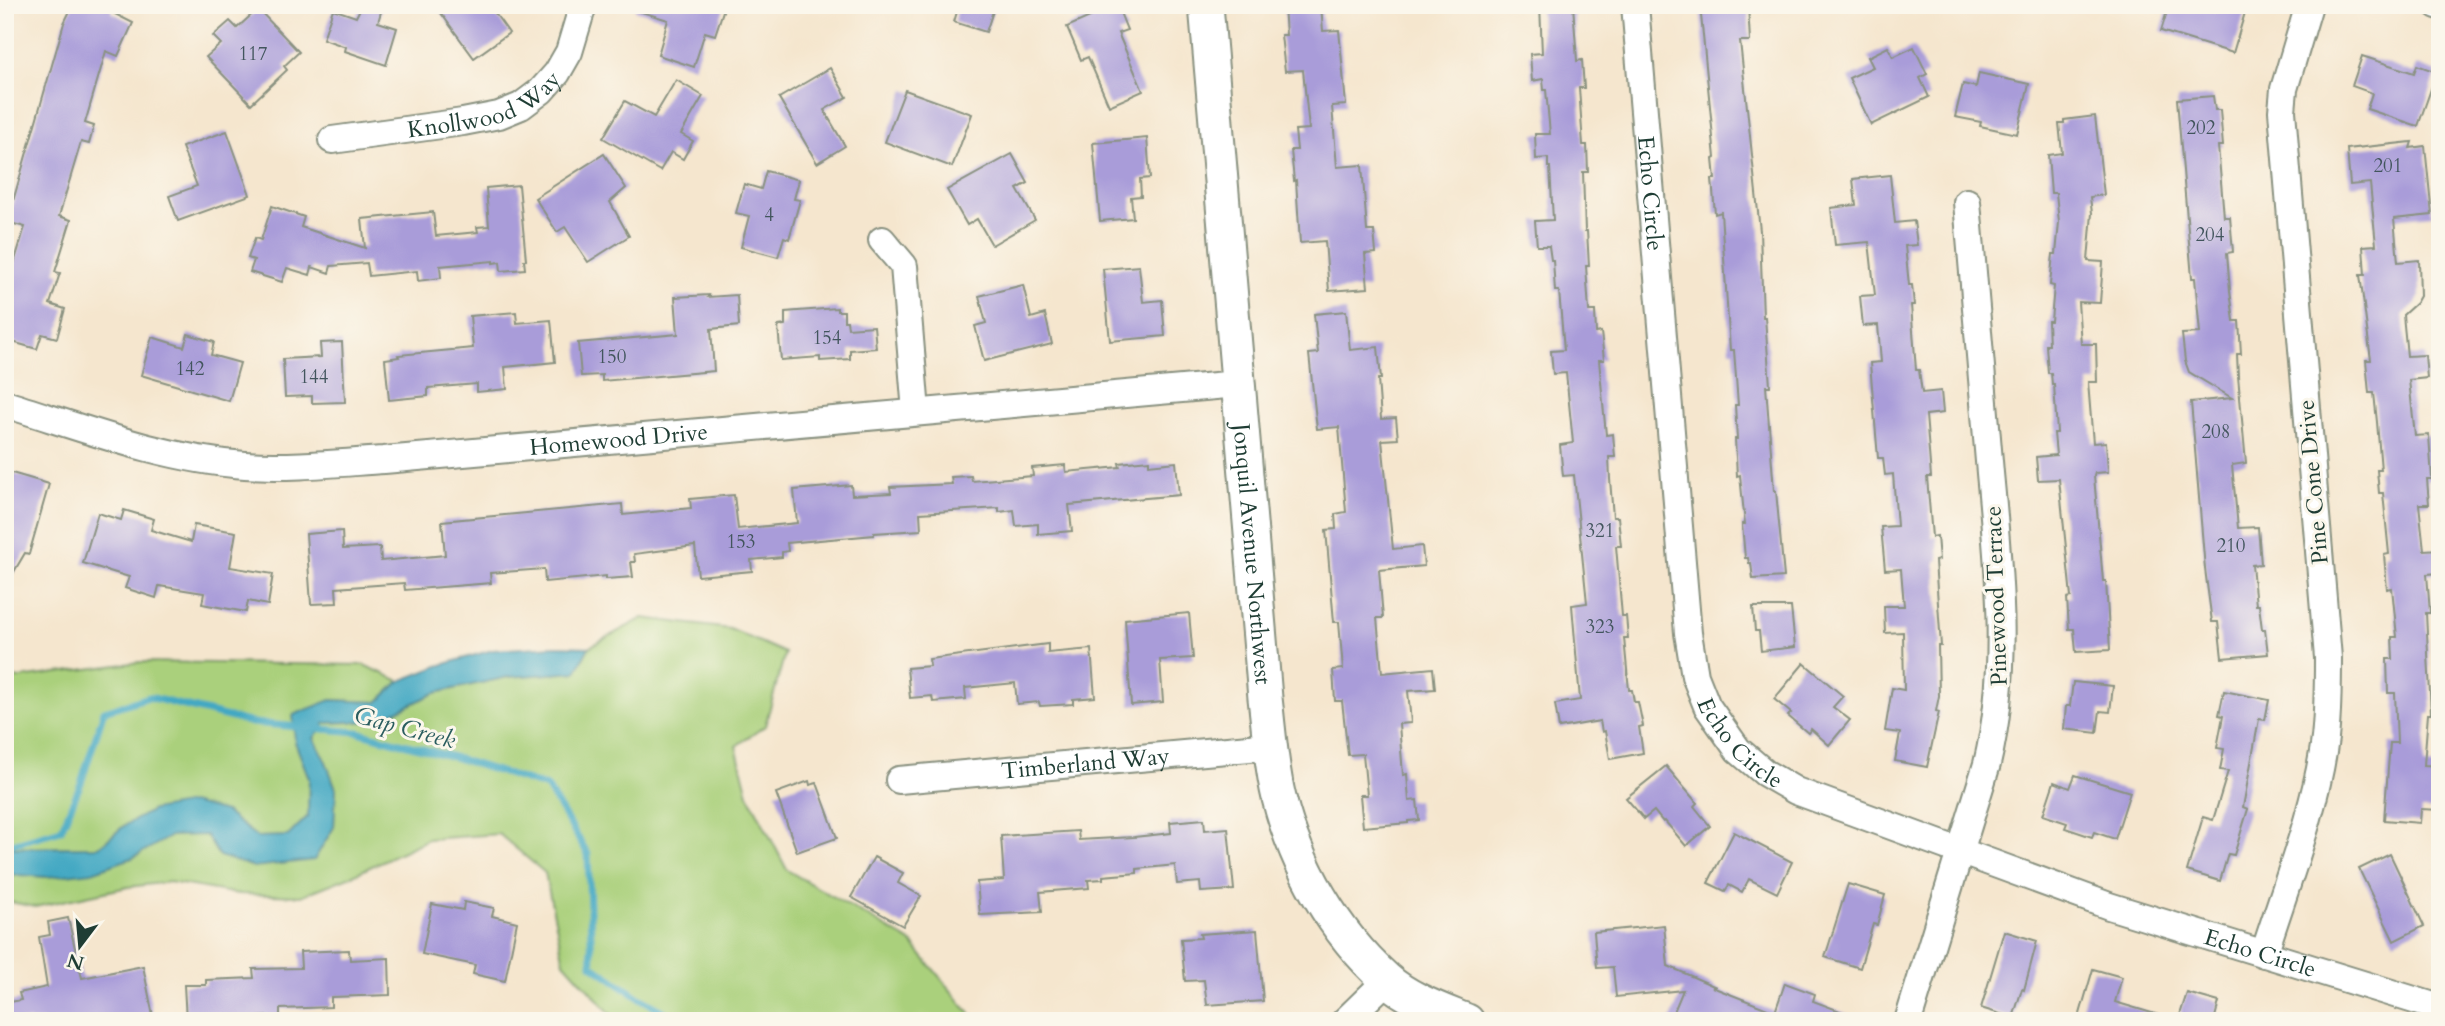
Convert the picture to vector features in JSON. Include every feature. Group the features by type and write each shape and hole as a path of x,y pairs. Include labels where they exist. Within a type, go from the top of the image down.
{"street":[{"name":"Knollwood Way","path":"332,140 463,122 499,115 521,106 541,91 557,73 569,52 583,5"},
{"name":"Jonquil Avenue Northwest","path":"1206,5 1271,746 1278,794 1301,862 1323,902 1353,944 1387,980 1424,1002 1467,1021"},
{"name":"Echo Circle","path":"1635,5 1688,633 1695,676 1707,706 1738,750 1765,773 1818,800 2109,906 2440,1008"},
{"name":"Pine Cone Drive","path":"2264,954 2319,771 2329,695 2282,111 2284,89 2309,5"},
{"name":"Pinewood Terrace","path":"1908,1021 1987,764 1997,725 2002,664 1999,572 1967,202"},
{"path":"882,240 904,266 916,412"},
{"name":"Homewood Drive","path":"5,404 185,456 244,465 292,466 1238,384"},
{"name":"Timberland Way","path":"899,780 1271,746"},
{"path":"1345,1021 1387,980"}],"green space":[{"path":"643,618 730,629 785,653 765,726 736,746 748,794 787,870 911,942 976,1021 617,1021 564,962 545,873 499,834 428,839 351,876 301,896 238,894 169,882 128,887 35,907 5,901 5,874 47,877 132,858 171,835 206,835 219,856 314,860 334,827 336,789 314,737 325,723 376,721 435,693 508,677 576,672 589,647"},
{"path":"140,662 364,665 400,681 378,702 331,700 295,742 309,778 308,816 288,836 257,837 225,812 125,825 99,847 5,848 5,676 20,678"}],"water":[{"path":"589,647 576,672 508,677 435,693 376,721 325,723 314,738 336,789 334,827 314,860 254,867 219,856 206,835 171,836 132,858 92,872 47,877 5,874 5,848 99,847 125,825 153,810 191,803 225,812 257,837 288,836 308,816 309,778 295,742 293,715 331,700 378,702 400,681 492,650"}],"building":[{"path":"73,5 114,5 111,12 133,23 118,56 106,51 85,123 94,126 89,144 81,142 59,216 71,220 55,272 60,273 50,304 65,309 57,338 42,334 37,349 5,340 5,293 25,227 7,222 64,23"},
{"path":"362,5 383,5 378,22 397,28 386,65 345,51 346,47 323,39 333,9 356,17"},
{"path":"435,5 489,5 509,33 474,58"},
{"path":"635,5 725,5 715,35 705,32 694,67 658,55 668,20 635,10"},
{"path":"959,5 995,5 986,32 954,22"},
{"path":"1117,5 1127,30 1118,33 1143,91 1109,106 1088,57 1081,60 1067,27"},
{"path":"1284,5 1321,5 1323,31 1339,30 1346,105 1332,106 1337,167 1362,165 1367,231 1374,231 1376,253 1365,254 1368,288 1329,291 1325,241 1300,243 1291,150 1297,150 1295,130 1309,129 1303,70 1285,71 1281,35 1286,35"},
{"path":"1540,5 1573,5 1577,61 1582,60 1584,88 1579,88 1583,145 1587,145 1588,172 1583,172 1589,311 1595,311 1596,333 1601,332 1604,360 1599,360 1606,435 1613,434 1615,457 1609,457 1610,479 1613,517 1618,517 1621,546 1616,546 1622,616 1626,616 1628,638 1624,638 1629,690 1632,690 1634,702 1638,702 1643,726 1639,727 1643,753 1610,759 1605,731 1602,732 1600,721 1559,728 1555,704 1580,700 1572,605 1587,603 1574,475 1563,476 1560,445 1573,443 1566,373 1553,374 1551,351 1564,350 1559,291 1555,291 1553,260 1549,246 1537,246 1535,221 1553,220 1548,158 1536,159 1535,134 1550,134 1543,79 1532,81 1530,54 1542,53"},
{"path":"1700,5 1748,5 1750,41 1740,41 1760,231 1763,317 1770,386 1766,386 1784,577 1753,579 1751,563 1745,558 1742,524 1745,524 1740,475 1737,476 1735,439 1735,405 1738,405 1734,350 1730,350 1721,212 1715,214 1712,179 1715,179 1715,158"},
{"path":"2169,5 2196,5 2216,12 2218,5 2235,5 2246,9 2233,53 2161,31"},
{"path":"258,9 299,52 284,66 287,70 251,104 206,57 221,44 213,36 230,21 237,28"},
{"path":"1888,47 1893,57 1914,47 1927,74 1920,78 1929,97 1871,125 1849,78 1873,67 1868,57"},
{"path":"2362,56 2414,73 2417,65 2437,72 2418,126 2367,109 2372,93 2352,86"},
{"path":"830,68 847,97 824,110 845,146 817,163 779,98"},
{"path":"1979,73 2029,84 2017,134 1955,117 1963,84 1976,87"},
{"path":"676,80 703,96 681,134 693,141 683,159 671,152 660,171 603,138 625,101 654,117"},
{"path":"905,90 972,114 952,167 885,142"},
{"path":"2213,96 2215,110 2220,110 2223,146 2218,146 2224,217 2230,217 2233,252 2227,253 2230,291 2234,321 2239,321 2241,354 2237,354 2238,376 2246,463 2232,465 2238,528 2258,527 2261,564 2252,565 2256,605 2259,605 2262,629 2265,629 2268,654 2222,658 2218,622 2212,622 2205,569 2191,402 2232,398 2189,372 2185,361 2182,334 2200,333 2195,278 2192,278 2177,99"},
{"path":"2095,116 2104,195 2090,197 2092,213 2088,261 2103,262 2100,303 2078,302 2081,344 2096,344 2097,382 2088,382 2093,443 2106,442 2108,472 2095,473 2094,476 2103,581 2106,581 2110,650 2076,652 2074,629 2069,629 2067,598 2071,597 2059,479 2038,480 2036,457 2056,455 2054,433 2057,433 2054,384 2051,373 2048,373 2046,345 2049,345 2048,321 2051,321 2054,286 2050,285 2059,222 2056,193 2051,193 2048,155 2062,153 2059,123"},
{"path":"227,131 250,195 178,221 169,196 197,186 182,147"},
{"path":"1147,138 1150,178 1140,179 1141,196 1131,197 1133,218 1100,221 1093,143"},
{"path":"2412,142 2410,148 2425,146 2432,215 2394,219 2398,262 2419,260 2420,296 2403,315 2407,356 2425,355 2427,378 2409,380 2415,436 2429,435 2432,479 2427,479 2429,504 2419,504 2424,550 2440,549 2440,573 2427,574 2430,613 2426,613 2431,714 2428,714 2424,765 2440,766 2440,810 2421,809 2420,823 2384,820 2390,743 2397,743 2395,693 2388,693 2387,659 2393,659 2392,637 2397,637 2392,588 2387,589 2384,555 2389,554 2383,493 2379,493 2377,470 2381,470 2377,422 2374,393 2369,393 2366,360 2371,360 2360,275 2365,275 2363,246 2376,245 2370,183 2350,185 2347,149"},
{"path":"604,154 626,188 610,202 629,236 588,262 565,227 557,232 535,198"},
{"path":"1012,154 1028,183 1017,189 1035,220 992,245 977,219 967,225 947,190"},
{"path":"766,171 799,180 794,199 800,200 789,239 784,237 778,257 741,247 749,216 736,213 744,184 761,189"},
{"path":"1890,175 1895,223 1914,221 1917,245 1905,246 1914,305 1911,305 1916,370 1919,370 1922,393 1941,391 1943,413 1926,415 1932,537 1937,536 1939,560 1935,561 1941,646 1938,646 1939,696 1936,711 1939,712 1927,767 1895,761 1900,733 1885,731 1892,688 1904,690 1903,632 1885,633 1884,606 1904,606 1901,569 1885,570 1881,527 1897,526 1893,474 1885,475 1883,458 1878,458 1870,363 1881,362 1878,325 1863,326 1860,296 1875,295 1869,242 1835,245 1831,208 1856,205 1853,179"},
{"path":"519,185 525,269 501,271 500,262 493,261 440,266 441,278 418,281 417,271 369,276 367,263 331,266 329,273 312,267 310,275 287,268 282,282 250,272 254,260 248,258 255,238 261,240 272,206 304,217 301,227 365,248 362,219 433,212 436,236 478,232 477,227 489,226 486,188"},
{"path":"1139,266 1143,302 1162,300 1165,336 1110,341 1103,269"},
{"path":"1023,285 1031,318 1045,314 1052,344 984,361 975,326 986,323 979,296"},
{"path":"709,295 708,297 737,295 739,326 711,329 714,371 602,381 602,375 581,376 578,343 678,334 675,297"},
{"path":"837,308 837,311 844,311 844,321 847,321 848,328 874,326 876,348 850,350 850,359 820,361 820,357 781,360 778,326 785,325 785,312"},
{"path":"1346,311 1350,350 1378,347 1381,419 1396,418 1398,439 1382,440 1393,549 1422,546 1424,566 1379,570 1383,618 1377,618 1382,673 1433,668 1435,689 1408,691 1411,723 1399,724 1403,775 1407,774 1409,801 1417,800 1419,820 1363,827 1360,795 1367,795 1363,754 1348,755 1342,701 1335,701 1333,670 1343,669 1339,622 1334,622 1326,530 1336,529 1335,514 1346,512 1339,427 1317,429 1309,354 1318,353 1314,314"},
{"path":"516,312 517,323 551,320 555,362 505,367 507,389 477,392 477,384 428,388 428,396 389,400 385,359 399,357 398,355 473,348 470,316"},
{"path":"188,334 214,342 211,355 240,363 229,401 141,375 152,337 184,347"},
{"path":"342,342 345,402 312,403 312,396 285,397 283,359 321,357 320,343"},
{"path":"1149,460 1149,465 1176,462 1179,495 1069,505 1072,531 1038,534 1038,524 1016,526 1014,510 999,512 999,508 920,513 921,530 787,543 788,551 782,552 782,557 751,560 752,571 698,576 695,546 634,554 635,562 631,562 633,577 606,579 606,576 545,582 544,569 490,573 491,583 405,590 404,583 336,588 337,603 311,604 306,534 342,531 343,549 380,547 381,561 445,555 442,521 622,504 623,515 691,508 690,499 734,495 738,529 797,523 794,490 851,485 852,495 891,493 890,487 952,484 951,477 971,476 972,481 1033,476 1032,468 1065,465 1066,472 1120,467 1119,463"},
{"path":"5,471 49,484 29,554 25,553 5,587"},
{"path":"124,510 154,519 151,530 191,542 194,525 236,532 230,567 273,574 268,605 248,601 246,612 202,604 204,593 159,586 156,598 125,588 129,577 83,563 98,513 121,520"},
{"path":"1753,607 1791,607 1795,647 1761,651 1759,631 1755,631"},
{"path":"1189,613 1193,658 1160,660 1163,702 1131,705 1125,619"},
{"path":"1048,644 1048,653 1091,649 1095,697 1073,699 1073,704 1017,704 1015,683 965,688 966,699 933,702 932,696 910,698 907,668 930,666 929,659"},
{"path":"1804,663 1843,696 1833,707 1850,720 1829,745 1811,729 1808,733 1788,716 1791,713 1774,699"},
{"path":"2073,682 2113,686 2110,712 2100,711 2097,733 2064,729 2066,706 2070,706"},
{"path":"2224,691 2269,700 2265,720 2259,719 2243,807 2248,809 2234,855 2228,854 2220,881 2187,871 2203,817 2213,820 2228,771 2220,770 2224,749 2217,748"},
{"path":"1666,766 1697,803 1694,806 1710,826 1686,846 1654,811 1644,819 1626,798"},
{"path":"2075,775 2130,792 2115,839 2094,832 2092,837 2065,828 2067,823 2043,815 2054,782 2070,788"},
{"path":"809,781 810,785 817,783 837,838 797,852 776,793"},
{"path":"1204,819 1205,830 1228,828 1234,890 1201,892 1200,882 1177,884 1175,865 1137,869 1137,873 1088,880 1089,888 1040,892 1042,912 980,915 977,882 1004,880 1001,836 1078,831 1079,840 1134,837 1171,833 1170,822"},
{"path":"1734,832 1792,862 1777,893 1749,879 1742,892 1729,885 1725,891 1708,883"},
{"path":"2390,854 2424,926 2394,941 2359,869"},
{"path":"874,857 903,873 898,883 921,896 903,926 851,897"},
{"path":"1848,884 1885,895 1877,925 1873,924 1860,968 1825,957"},
{"path":"464,902 494,908 492,916 517,922 505,981 473,974 475,965 422,954 432,904 463,910"},
{"path":"68,918 82,978 143,966 154,1021 5,1021 5,1003 21,1000 19,993 47,987 39,937 50,935 48,922"},
{"path":"1664,925 1668,966 1775,1012 1785,983 1815,994 1813,1001 1861,1021 1670,1021 1683,990 1616,997 1613,967 1597,968 1594,932"},
{"path":"1257,930 1263,1001 1207,1005 1204,980 1185,981 1181,939 1201,938 1200,934"},
{"path":"2004,931 2037,941 2024,990 2022,989 2013,1018 1981,1008"},
{"path":"349,950 350,960 389,958 390,995 331,997 331,1007 280,1009 280,1016 186,1020 184,985 206,985 206,980 254,978 253,969 301,968 300,952"},
{"path":"2093,969 2122,977 2115,1002 2162,1016 2162,1021 2078,1021"},
{"path":"2187,993 2219,1002 2214,1021 2178,1021"}],"waterway":[{"name":"Gap Creek","path":"5,846 61,830 81,783 104,711 149,697 252,723 358,732 453,757 547,787 588,854 592,965 638,997 681,1021"}]}
